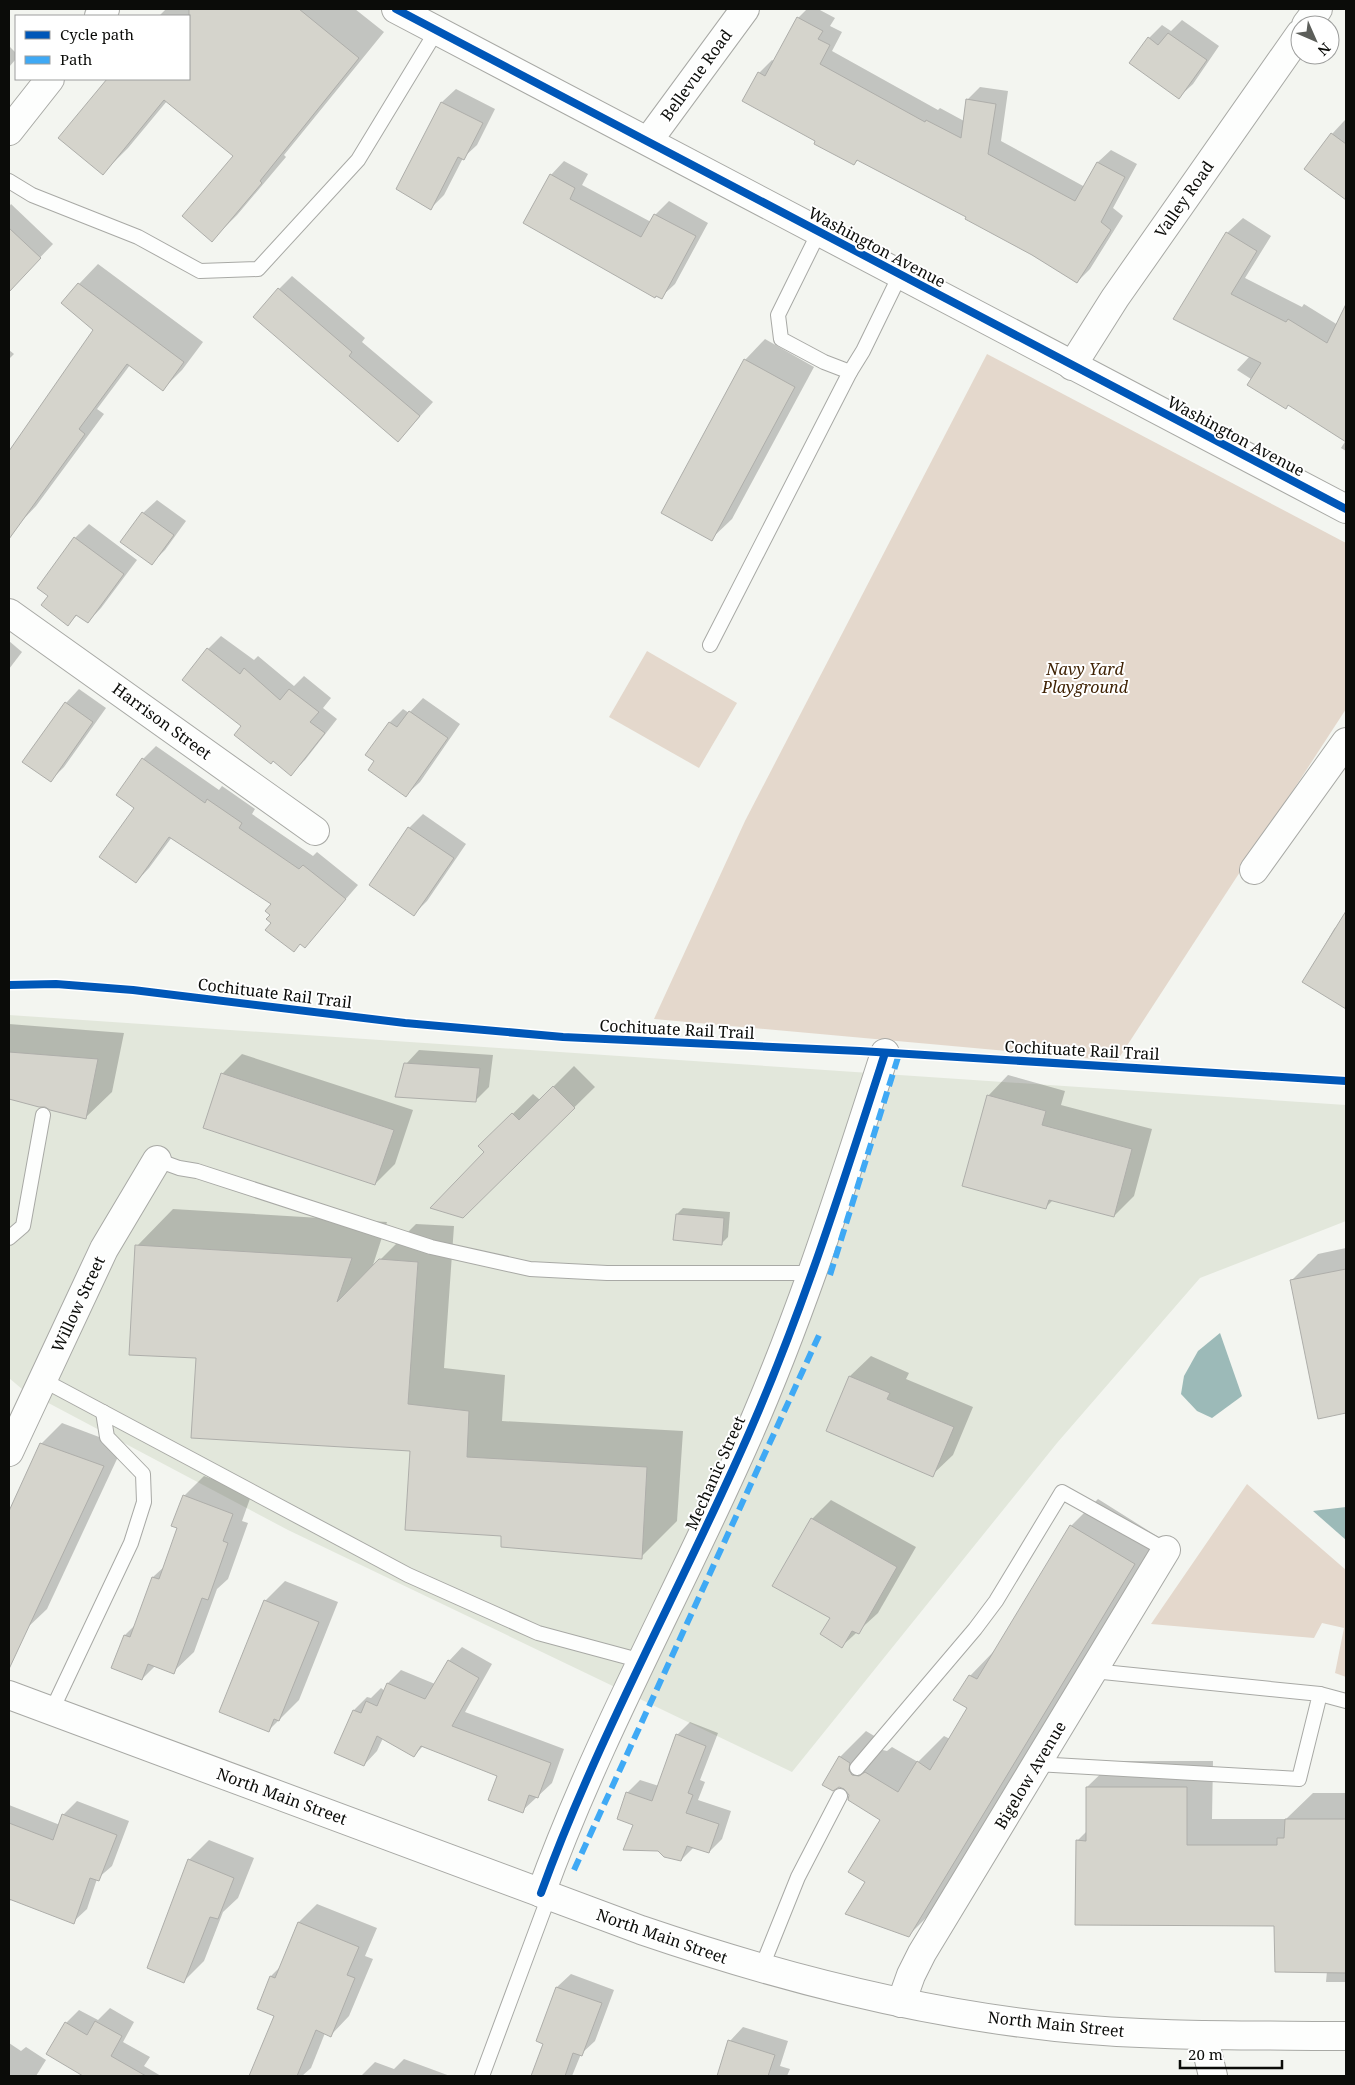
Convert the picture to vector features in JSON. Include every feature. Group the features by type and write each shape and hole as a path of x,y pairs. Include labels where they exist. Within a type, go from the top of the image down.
{"street":[{"name":"Washington Avenue","path":"396,9 1346,509"},
{"name":"Bellevue Road","path":"648,141 745,9"},
{"name":"Valley Road","path":"1072,366 1115,298 1290,48"},
{"path":"9,131 49,80"},
{"name":"Harrison Street","path":"9,613 314,831"},
{"path":"1254,870 1346,742"},
{"name":"Mechanic Street","path":"545,1894 588,1775 734,1468 769,1386 811,1274 885,1053"},
{"name":"Willow Street","path":"9,1452 104,1249 157,1160"},
{"name":"Bigelow Avenue","path":"901,2003 911,1975 922,1953 1166,1550"},
{"name":"North Main Street","path":"9,1695 669,1939 805,1981 955,2013 1056,2027 1203,2035 1346,2036"},
{"path":"1203,2035 1214,2076"}],"lane":[{"path":"9,181 32,195 138,237 200,271 258,269 358,160 437,30"},
{"path":"819,232 778,315 781,339 824,362 850,372"},
{"path":"710,645 850,372 863,351 900,275"},
{"path":"9,1238 23,1226 43,1115"},
{"path":"157,1160 179,1168 197,1171 430,1247 530,1269 606,1273 811,1274"},
{"path":"43,1380 408,1575 538,1634 642,1661"},
{"path":"52,1710 131,1543 144,1502 143,1474 107,1437 103,1412"},
{"path":"857,1768 991,1608 1062,1492 1166,1550"},
{"path":"1093,1671 1320,1694 1346,1701"},
{"path":"1036,1764 1146,1772 1299,1779 1320,1694"},
{"path":"761,1968 798,1877 840,1796"},
{"path":"482,2076 545,1894"}],"shaded area":[{"path":"9,1015 1346,1105 1346,1221 1200,1278 1057,1443 792,1772 288,1530 22,1389 9,1378"}],"green space":[{"name":"Navy Yard Playground","path":"987,354 1346,543 1346,709 1117,1061 654,1019 745,821"},
{"path":"647,651 737,703 699,768 609,717"},
{"path":"1247,1484 1346,1570 1346,1677 1335,1673 1344,1628 1322,1623 1314,1638 1151,1624"}],"water":[{"path":"1220,1333 1242,1396 1212,1418 1197,1411 1181,1394 1184,1376 1198,1351"},
{"path":"1346,1507 1346,1540 1313,1511"}],"building":[{"path":"189,9 299,9 359,58 260,181 262,183 212,242 182,216 233,156 164,100 103,175 58,138 106,80 190,80"},
{"path":"797,17 823,31 818,39 830,45 820,64 925,122 926,120 961,138 966,99 996,104 988,154 1075,201 1097,162 1125,177 1101,222 1111,230 1077,283 1032,255 965,219 966,217 857,160 854,165 814,144 815,141 742,101 758,72 765,76"},
{"path":"1168,33 1207,60 1179,99 1129,63 1148,37 1158,45"},
{"path":"441,102 483,123 464,160 458,157 431,210 396,189"},
{"path":"1331,133 1346,144 1346,200 1304,169"},
{"path":"550,174 575,188 570,199 641,237 654,214 696,236 662,299 656,296 655,298 523,223"},
{"path":"9,228 41,258 9,292"},
{"path":"1226,232 1257,251 1231,294 1286,322 1288,319 1327,343 1346,304 1346,442 1288,405 1286,409 1247,385 1261,363 1173,319"},
{"path":"78,283 184,362 163,391 127,364 79,429 85,434 9,539 9,451 93,330 61,303"},
{"path":"278,288 352,352 349,356 420,416 398,442 253,317"},
{"path":"744,359 795,387 712,541 661,513"},
{"path":"142,512 174,535 152,565 120,542"},
{"path":"74,537 124,574 88,623 76,615 68,626 41,605 48,596 37,588"},
{"path":"207,648 240,674 244,668 280,700 289,689 319,712 310,722 325,733 291,776 273,761 271,764 234,735 241,726 182,680"},
{"path":"65,702 93,722 51,782 22,762"},
{"path":"409,711 448,738 406,797 368,770 374,761 365,755 389,722 397,727"},
{"path":"142,758 205,803 207,799 242,823 239,828 299,869 303,865 346,899 305,948 300,944 294,952 265,930 271,923 266,919 270,915 265,911 271,904 169,837 136,883 99,857 134,808 116,795"},
{"path":"408,827 454,858 414,916 369,885"},
{"path":"1346,911 1346,1009 1302,982"},
{"path":"9,1052 98,1059 86,1119 9,1099"},
{"path":"404,1063 480,1068 476,1102 395,1097"},
{"path":"221,1073 394,1130 375,1185 203,1128"},
{"path":"553,1086 575,1108 463,1218 430,1208 484,1152 478,1146 512,1113 519,1120"},
{"path":"987,1095 1046,1111 1042,1125 1132,1149 1114,1217 1049,1200 1046,1209 962,1186"},
{"path":"676,1214 724,1218 722,1245 673,1240"},
{"path":"135,1245 352,1258 337,1302 379,1259 418,1262 408,1404 469,1411 467,1457 647,1467 642,1559 501,1547 501,1536 405,1530 410,1451 191,1438 196,1358 129,1355"},
{"path":"1346,1269 1346,1413 1318,1419 1290,1280"},
{"path":"849,1376 890,1393 887,1399 954,1427 933,1477 826,1431"},
{"path":"40,1443 104,1466 9,1669 9,1511"},
{"path":"183,1495 233,1514 223,1541 228,1543 208,1600 202,1598 174,1674 148,1664 142,1680 111,1668 124,1635 130,1637 152,1577 159,1579 177,1528 171,1526"},
{"path":"811,1518 897,1567 859,1634 852,1631 842,1648 820,1634 830,1618 772,1586"},
{"path":"1070,1525 1135,1564 909,1937 845,1914 865,1882 848,1872 880,1820 848,1800 849,1795 844,1789 839,1787 833,1791 822,1785 839,1756 850,1763 849,1770 852,1775 859,1776 865,1772 898,1792 917,1761 930,1770 967,1708 953,1700 969,1675 977,1679"},
{"path":"264,1600 319,1622 279,1721 274,1719 269,1732 219,1712"},
{"path":"448,1660 479,1678 452,1726 551,1763 538,1798 529,1795 523,1813 488,1800 497,1776 421,1746 414,1757 377,1736 364,1766 334,1753 353,1710 361,1713 366,1701 377,1706 387,1683 425,1699"},
{"path":"676,1734 706,1746 688,1793 693,1795 686,1813 719,1824 709,1853 687,1846 681,1861 664,1857 658,1851 623,1850 633,1825 617,1819 626,1792 652,1801"},
{"path":"1086,1787 1187,1787 1187,1845 1277,1845 1277,1838 1284,1838 1285,1819 1346,1819 1346,1973 1275,1972 1274,1926 1075,1925 1076,1840 1086,1841"},
{"path":"62,1814 117,1835 99,1881 90,1878 74,1924 9,1899 9,1823 53,1840"},
{"path":"188,1859 234,1878 218,1919 210,1917 184,1983 147,1968"},
{"path":"298,1922 359,1947 347,1975 355,1978 331,2037 316,2030 297,2076 249,2076 274,2016 257,2009 270,1976 275,1978"},
{"path":"556,1987 602,2003 582,2056 573,2053 565,2076 531,2076 543,2044 536,2041"},
{"path":"95,2021 122,2036 111,2056 146,2076 83,2076 46,2054 65,2022 87,2035"},
{"path":"728,2040 775,2055 768,2076 717,2076"}],"marked path":[{"path":"830,1275 899,1054"},
{"path":"574,1870 821,1331"}],"cycle path":[{"path":"396,9 1346,509"},
{"name":"Cochituate Rail Trail","path":"9,985 56,984 133,990 405,1023 563,1037 860,1051 1346,1081"},
{"path":"541,1893 584,1785 709,1522 777,1367 833,1211 885,1053"}]}
